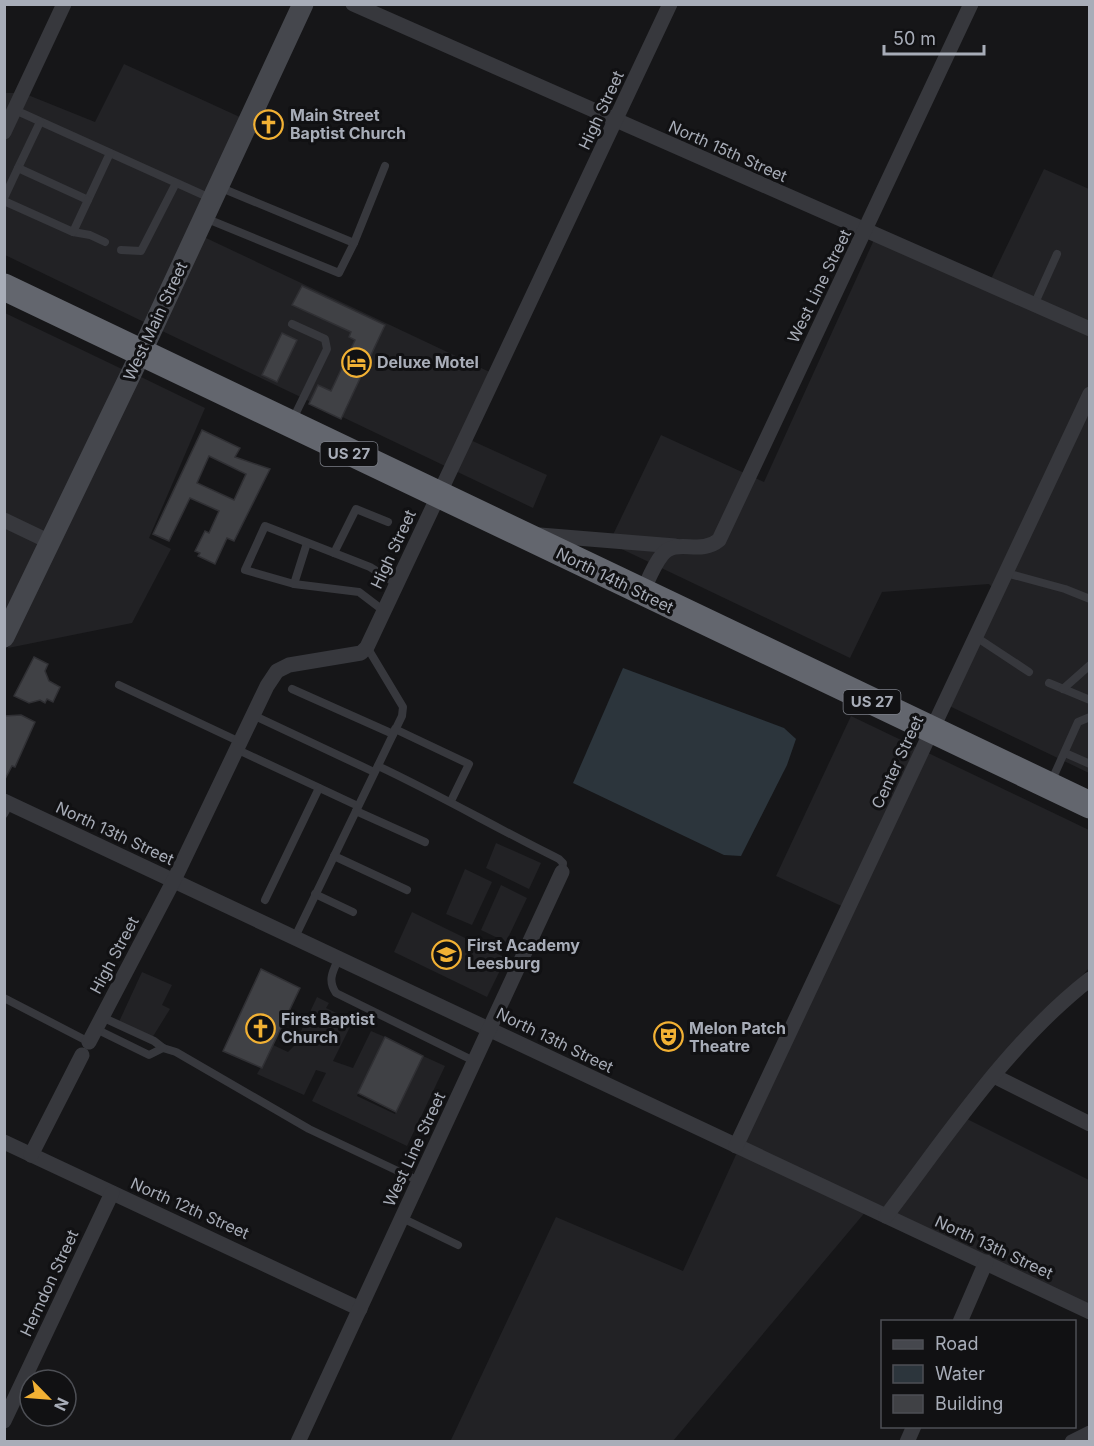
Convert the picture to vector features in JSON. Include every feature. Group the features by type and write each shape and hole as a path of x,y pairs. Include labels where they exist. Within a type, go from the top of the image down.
{"highway":[{"name":"US 27","path":"4,287 141,353"},
{"name":"North 14th Street","path":"141,353 1089,805"}],"main road":[{"name":"West Main Street","path":"4,637 14,609 50,542 141,353 303,4"}],"street":[{"path":"4,132 64,4"},
{"name":"North 15th Street","path":"353,4 1089,329"},
{"name":"High Street","path":"31,1155 174,880 253,715 277,671 290,664 361,653 367,647 670,4"},
{"name":"West Line Street","path":"516,533 701,549 719,540 971,4"},
{"name":"Center Street","path":"736,1146 1089,394"},
{"path":"4,520 50,542"},
{"path":"642,593 663,552 675,546"},
{"name":"North 13th Street","path":"6,806 174,880 1089,1312"},
{"name":"West Line Street","path":"297,1442 562,872"},
{"path":"886,1216 994,1076 1064,999 1089,979"},
{"path":"994,1076 1089,1124"},
{"name":"North 12th Street","path":"4,1142 178,1221 360,1309"},
{"name":"Herndon Street","path":"4,1421 112,1193"},
{"path":"961,1320 986,1262"},
{"path":"907,1442 913,1428"},
{"path":"1072,1442 1089,1433"}],"lane":[{"path":"15,110 212,201 339,273 354,243 385,166"},
{"path":"40,122 4,199 74,232 90,235 105,242"},
{"path":"74,232 110,153"},
{"path":"18,168 88,200"},
{"path":"121,250 141,251 176,183"},
{"path":"212,201 354,243"},
{"path":"1034,305 1057,254"},
{"path":"290,425 327,350 325,339 292,324"},
{"path":"334,553 356,509 388,522"},
{"path":"384,611 359,592 294,584 245,570 265,526 370,567 397,584"},
{"path":"294,584 307,543"},
{"path":"1006,573 1065,589 1089,599"},
{"path":"976,637 1029,672"},
{"path":"295,937 394,732 402,707 367,647"},
{"path":"1063,689 1089,665"},
{"path":"1049,682 1089,700"},
{"path":"119,685 425,842"},
{"path":"292,689 469,764 451,801"},
{"path":"253,715 451,801 490,826 559,859 563,863 562,872"},
{"path":"1050,786 1078,722 1089,717"},
{"path":"1065,753 1089,764"},
{"path":"265,900 319,788"},
{"path":"334,856 407,890"},
{"path":"315,894 353,912"},
{"path":"339,958 331,976 331,986 336,993 474,1061"},
{"path":"4,998 92,1036 149,1055 164,1048"},
{"path":"92,1036 154,1041 309,1129 419,1181"},
{"path":"402,1218 458,1245"}],"shaded area":[{"path":"124,64 242,118 146,323 5,255 4,93 23,93 95,122"},
{"path":"1044,169 1089,189 1089,773 939,701 992,587 989,584 882,592 850,658 609,543 661,435 764,482 878,231 990,281"},
{"path":"204,237 496,375 466,438 547,475 533,508 160,330"},
{"path":"5,313 124,370 5,618"},
{"path":"139,376 205,408 149,538 171,549 132,623 8,648"},
{"path":"851,716 1089,830 1089,968 957,1114 1089,1180 1089,1313 867,1210 673,1441 450,1442 556,1217 683,1271 848,909 776,876"},
{"path":"496,843 541,863 529,889 486,868"},
{"path":"465,869 492,882 472,925 446,914"},
{"path":"501,885 527,898 506,942 481,930"},
{"path":"412,912 506,958 487,997 394,952"},
{"path":"142,972 172,985 162,1005 170,1009 152,1038 118,1024"},
{"path":"317,997 329,1003 326,1008 353,1021 333,1061 353,1068 371,1031 385,1037 357,1096 395,1114 423,1056 445,1066 407,1146 312,1101 326,1073 316,1070 304,1095 257,1074 273,1045 288,1052 294,1046"}],"water":[{"path":"623,668 784,728 796,739 787,765 741,856 724,855 573,783"}],"building":[{"name":"Deluxe Motel","path":"302,286 385,325 341,419 309,404 318,385 331,391 355,340 349,337 351,332 292,305"},
{"path":"282,333 297,340 277,382 262,375"},
{"path":"202,430 240,448 235,457 270,469 234,541 227,538 215,564 198,556 200,553 195,551 205,531 209,533 219,511 190,498 169,541 153,534","holes":["209,456 246,474 234,500 197,483"]},
{"path":"34,657 48,664 45,671 49,681 60,687 53,702 47,699 45,703 40,700 29,703 14,696"},
{"path":"21,715 35,722 15,767 12,766 4,781 4,716"},
{"path":"261,969 300,988 262,1068 223,1051"},
{"path":"385,1037 423,1056 396,1112 358,1093"}],"place":[{"name":"Main Street Baptist Church","path":"269,124"},
{"name":"Deluxe Motel","path":"356,362"},
{"name":"First Academy Leesburg","path":"446,954"},
{"name":"First Baptist Church","path":"260,1028"},
{"name":"Melon Patch Theatre","path":"668,1037"}]}
